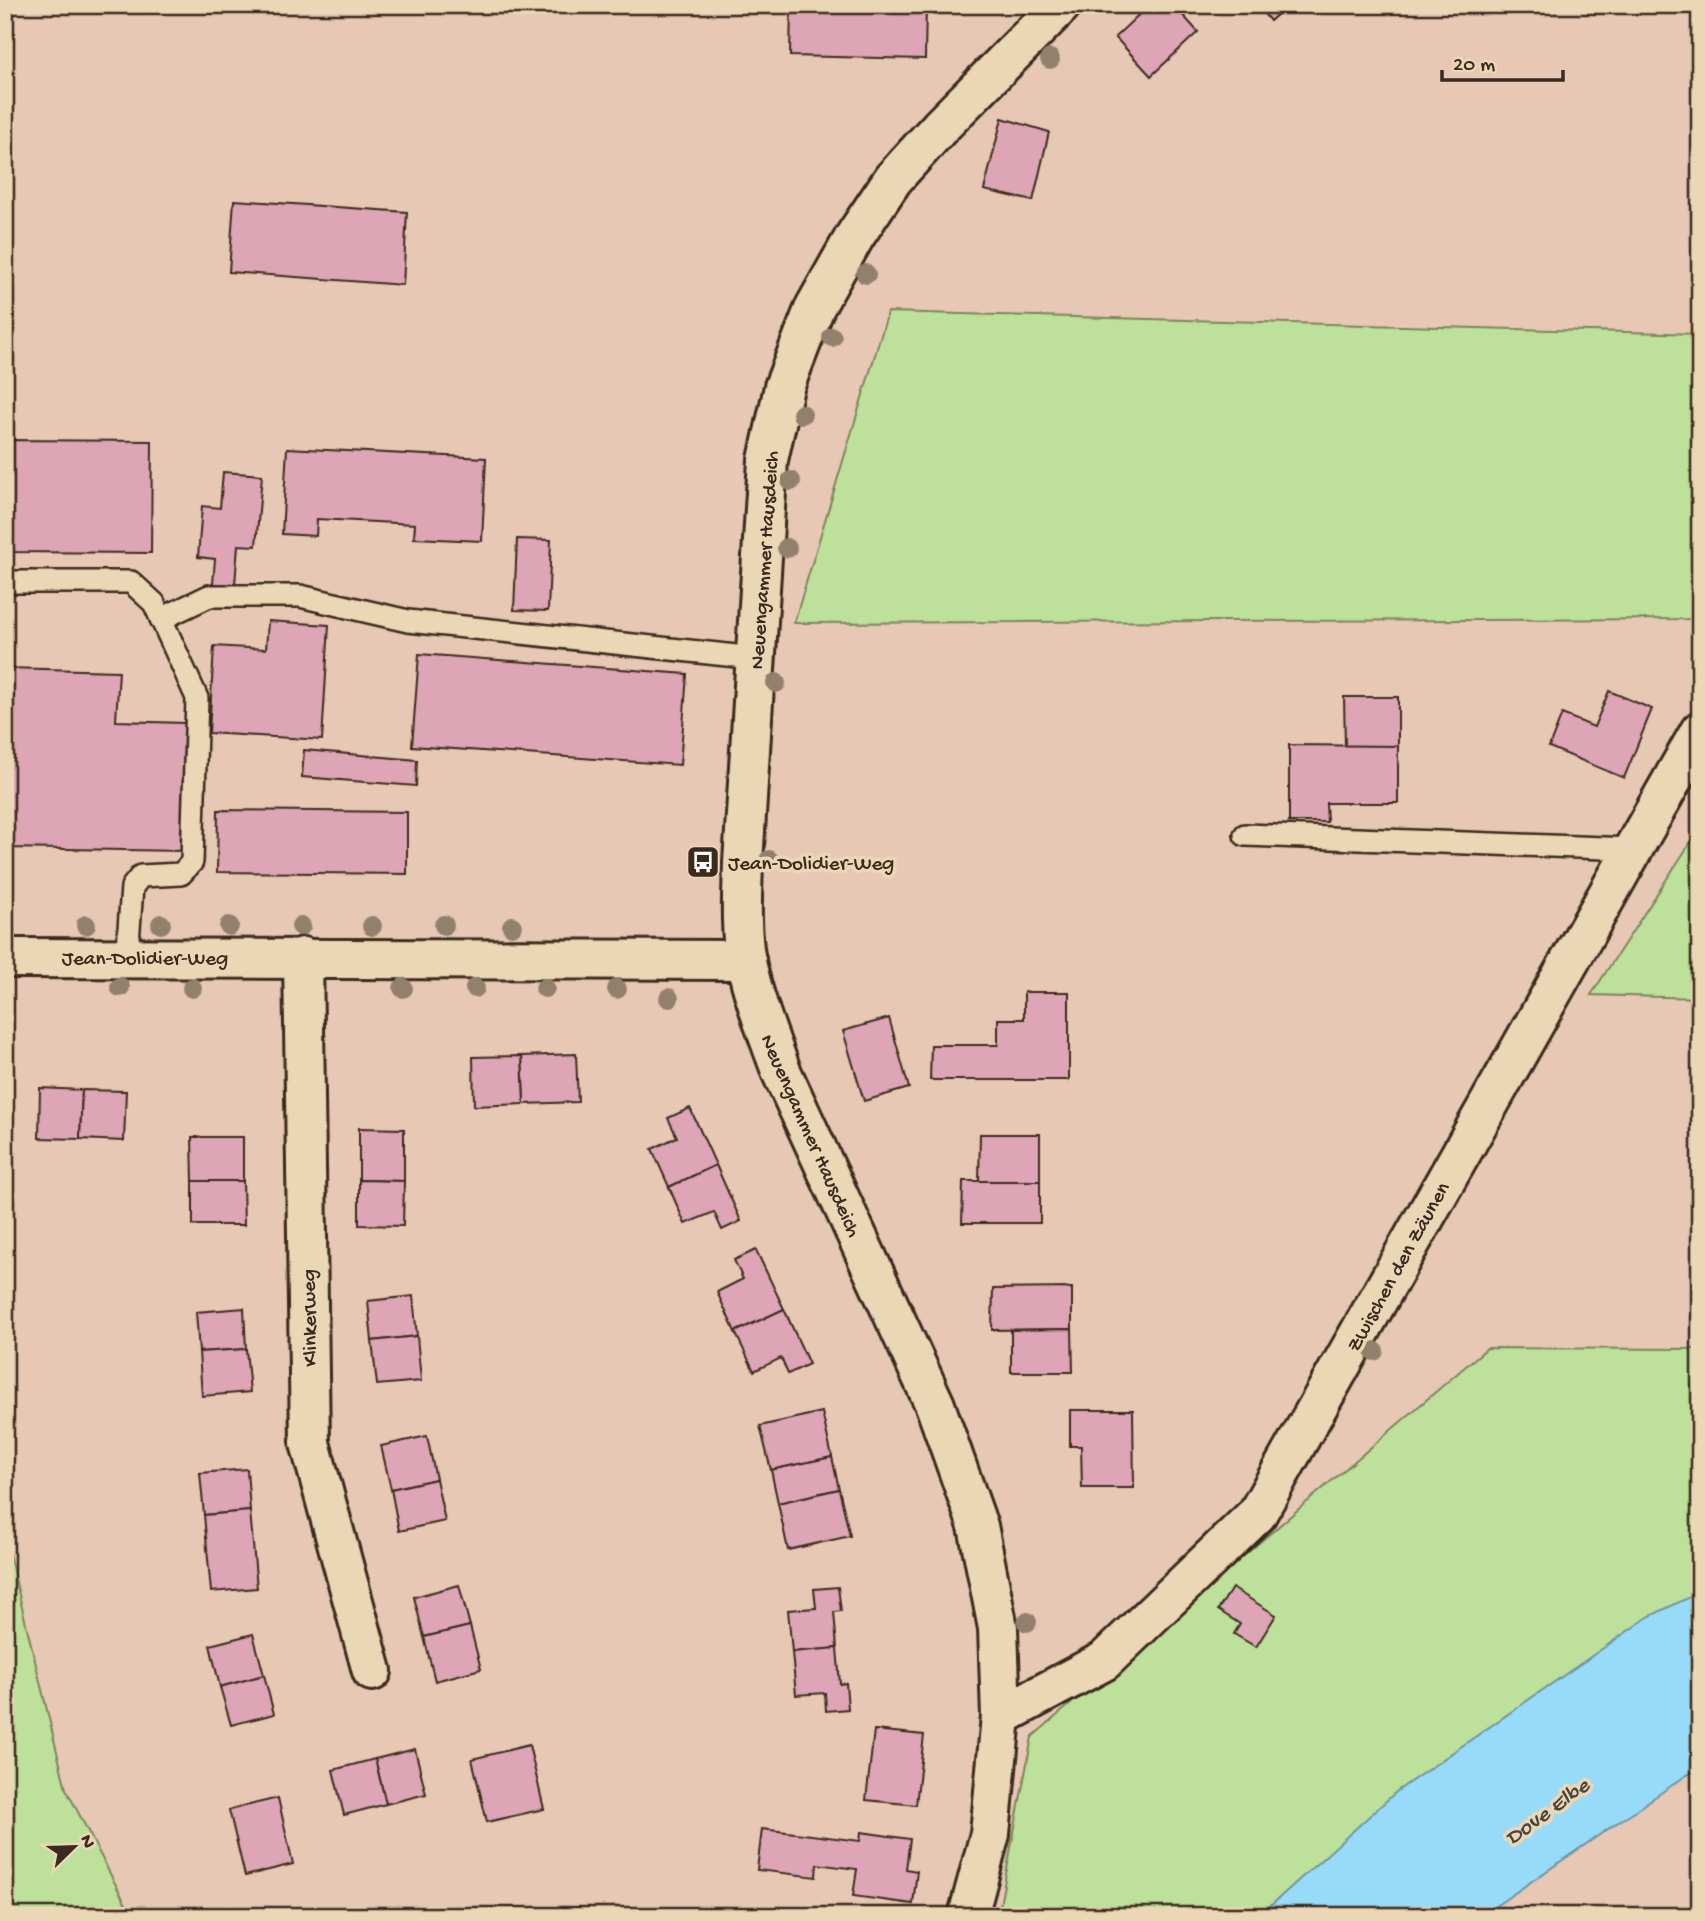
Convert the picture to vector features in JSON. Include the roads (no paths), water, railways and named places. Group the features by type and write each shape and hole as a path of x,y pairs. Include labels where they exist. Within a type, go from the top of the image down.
{"street":[{"name":"Neuengammer Hausdeich","path":"968,1916 990,1834 1001,1716 998,1628 978,1526 935,1405 781,1071 762,1022 746,960 742,914 743,863 768,460 785,387 816,307 855,236 893,179 940,127 1061,5"},
{"name":"Zwischen den Zäunen","path":"1001,1716 1104,1661 1257,1514 1700,731"},
{"name":"Klinkerweg","path":"303,957 310,1443 372,1671"},
{"name":"Jean-Dolidier-Weg","path":"5,958 746,960"}],"lane":[{"path":"5,582 131,582 154,603 197,698 192,862 181,874 141,876 132,887 127,957"},
{"path":"161,619 209,596 300,596 408,621 755,658"},
{"path":"1245,835 1632,849"}],"water":[{"name":"Dove Elbe","path":"1700,1592 1700,1769 1687,1775 1481,1916 1259,1916 1397,1791 1648,1617"}],"place":[{"name":"Jean-Dolidier-Weg","path":"703,862"}]}
